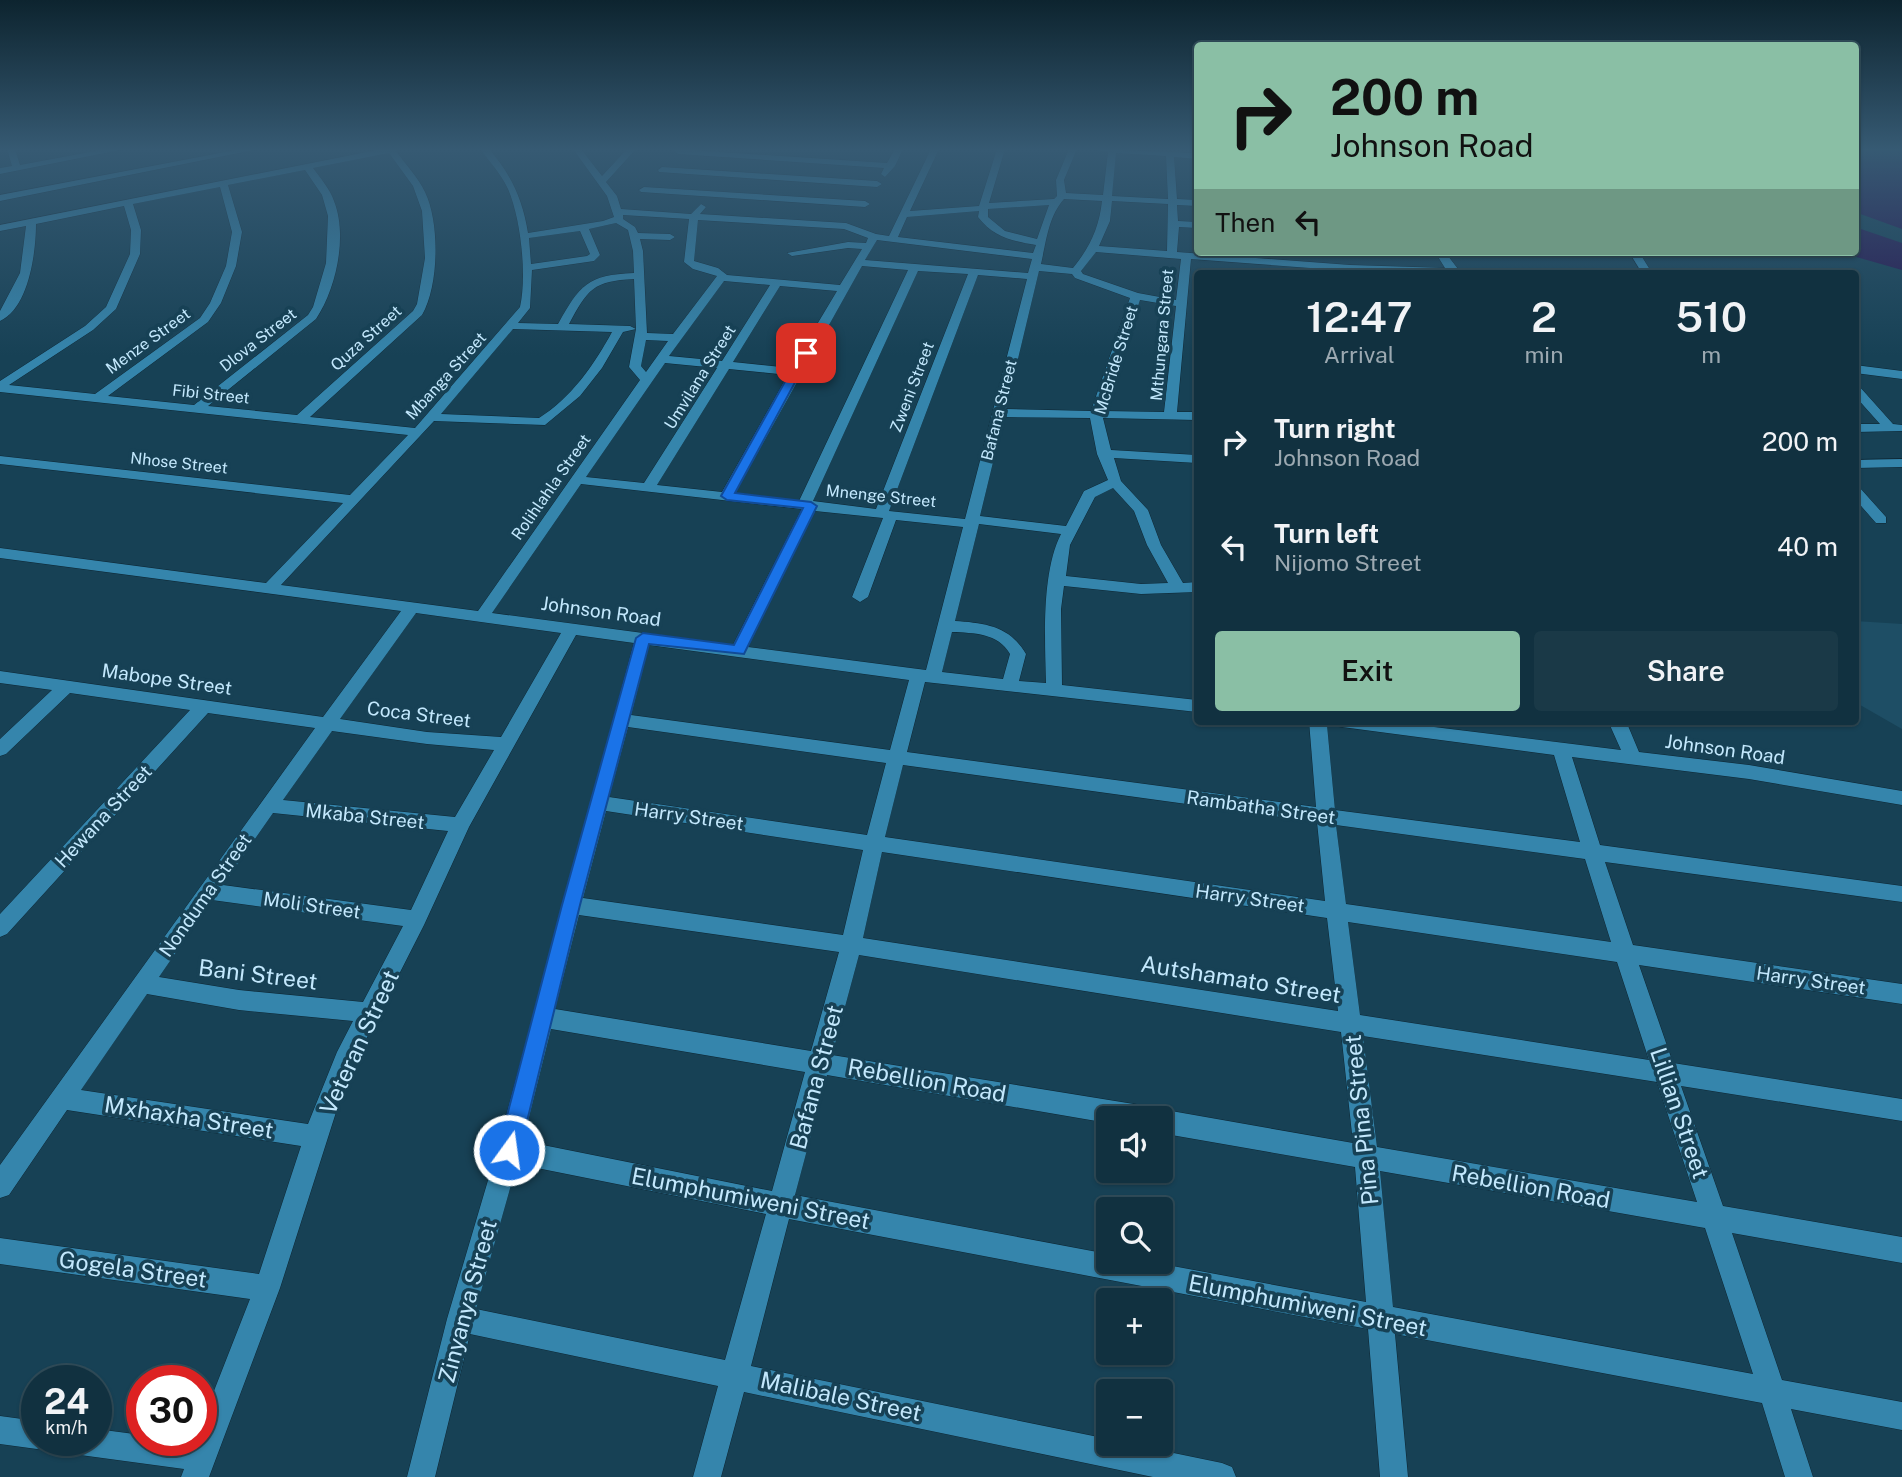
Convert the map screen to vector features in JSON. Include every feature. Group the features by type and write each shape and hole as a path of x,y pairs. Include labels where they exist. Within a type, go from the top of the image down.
{"street":[{"path":"0,228 52,218"},
{"path":"0,387 89,328 111,309 135,254 136,230 132,218"},
{"name":"Menze Street","path":"96,399 204,320 216,306 237,234 235,218"},
{"name":"Dlova Street","path":"195,410 312,317 320,306 330,263 334,218"},
{"name":"Quza Street","path":"299,420 418,313 424,303 429,250 427,218"},
{"name":"Mbanga Street","path":"270,587 418,432 527,304 527,268 521,218"},
{"path":"524,236 584,228 603,218"},
{"path":"626,218 635,236 642,333 635,367 648,380"},
{"path":"694,218 690,264 718,271 722,275 721,278 843,288"},
{"path":"719,218 852,228 871,242"},
{"path":"852,228 857,218"},
{"path":"892,239 902,218"},
{"path":"985,218 986,222 1000,233 1042,243"},
{"name":"Bafana Street","path":"707,1477 851,945 874,843 898,755 945,626 1048,218"},
{"path":"1076,271 1093,249 1105,218"},
{"name":"Mthungara Street","path":"1172,256 1173,218"},
{"path":"0,318 31,261 31,222"},
{"path":"1174,224 1194,225"},
{"path":"527,268 590,259 595,255 584,228"},
{"path":"635,236 670,237"},
{"path":"792,253 892,239 1035,267 1076,271"},
{"path":"727,496 871,242"},
{"path":"1093,249 1247,261 1300,269 1350,270 1360,257"},
{"path":"1442,256 1453,270"},
{"name":"Mthungara Street","path":"1170,416 1186,257"},
{"path":"1247,261 1247,270"},
{"path":"858,262 974,271 1035,267"},
{"path":"738,650 807,505 914,267"},
{"name":"Zweni Street","path":"860,597 886,514 974,271"},
{"path":"1076,271 1079,276 1136,296 1182,304"},
{"path":"561,328 584,286 607,277 638,276"},
{"name":"Rolihlahla Street","path":"483,615 721,278"},
{"name":"Umvilana Street","path":"649,488 728,365 777,282"},
{"name":"McBride Street","path":"1115,482 1104,454 1096,414 1136,296"},
{"path":"511,326 619,329 677,338"},
{"path":"431,417 541,422 581,387 619,329"},
{"path":"663,359 795,372"},
{"path":"1859,370 1902,375"},
{"name":"Fibi Street","path":"0,387 418,432"},
{"path":"1859,393 1896,428"},
{"path":"998,412 1194,416"},
{"path":"1859,428 1896,428"},
{"path":"1104,454 1194,459"},
{"name":"Nhose Street","path":"0,460 354,500"},
{"path":"1859,464 1902,463"},
{"name":"Mnenge Street","path":"577,480 886,514 1070,530"},
{"path":"1054,690 1053,609 1059,559 1070,530 1089,494 1115,482 1137,504 1154,545 1179,589"},
{"path":"1859,495 1881,520"},
{"name":"Johnson Road","path":"0,552 925,676 1194,706"},
{"path":"1057,580 1128,588 1194,587"},
{"name":"Nonduma Street","path":"0,1186 207,891 413,606"},
{"path":"945,626 984,630 1011,642 1018,654 1010,685"},
{"name":"Veteran Street","path":"199,1467 267,1288 338,1077 368,1012 417,919 460,825 572,628"},
{"name":"Zinyanya Street","path":"421,1477 460,1319 509,1150 541,1017 643,638"},
{"name":"Mabope Street","path":"0,677 328,723"},
{"path":"0,749 67,686"},
{"name":"Hewana Street","path":"0,928 205,705"},
{"name":"Rambatha Street","path":"620,720 898,755 1902,894"},
{"name":"Coca Street","path":"328,723 427,738 506,744"},
{"name":"Pina Pina Street","path":"1318,725 1324,816 1338,911 1366,1156 1394,1477"},
{"path":"1619,725 1633,758"},
{"name":"Johnson Road","path":"1420,726 1561,749 1749,772 1902,798"},
{"name":"Lillian Street","path":"1561,749 1624,953 1716,1219 1799,1477"},
{"name":"Harry Street","path":"598,803 1902,994"},
{"name":"Mkaba Street","path":"269,805 343,815 460,825"},
{"name":"Moli Street","path":"207,891 417,919"},
{"name":"Autshamato Street","path":"571,905 851,945 1902,1111"},
{"name":"Bani Street","path":"142,984 239,1000 368,1012"},
{"name":"Rebellion Road","path":"541,1017 1096,1109"},
{"name":"Mxhaxha Street","path":"62,1098 316,1137"},
{"name":"Rebellion Road","path":"1173,1123 1902,1250"},
{"name":"Elumphumiweni Street","path":"509,1150 781,1205 1902,1416"},
{"name":"Gogela Street","path":"0,1251 267,1288"},
{"name":"Malibale Street","path":"460,1319 1222,1477"},
{"path":"0,1430 21,1433"},
{"path":"112,1448 199,1467"}],"shaded area":[{"path":"1871,218 1902,218 1902,229"},
{"path":"1859,228 1902,243 1902,270 1853,256 1859,256"},
{"path":"1859,621 1902,624 1902,729 1859,704"}],"route":[{"path":"509,1150 541,1017 643,638 738,650 811,506 727,496 806,353"}]}
